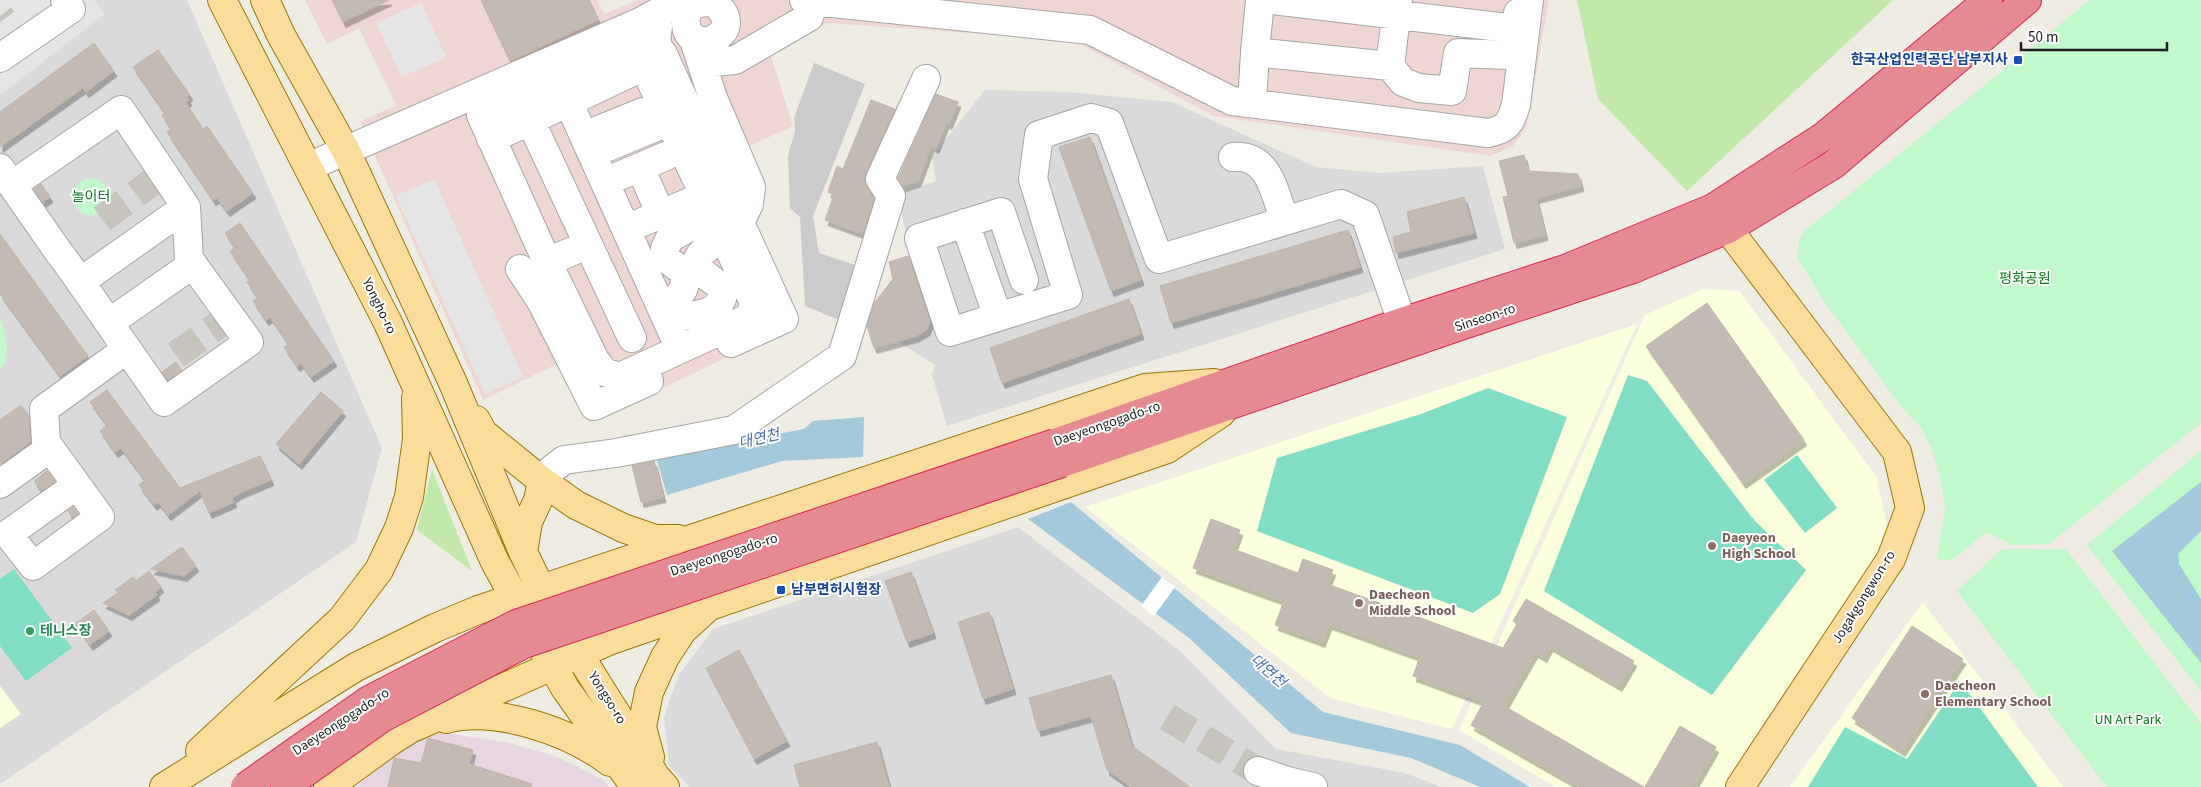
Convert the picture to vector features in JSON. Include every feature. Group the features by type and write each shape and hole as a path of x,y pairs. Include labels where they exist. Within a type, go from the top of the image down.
{"highway":[{"path":"1235,391 1402,322 1565,269 1713,208 1824,136 1988,0"},
{"name":"Sinseon-ro","path":"1235,391 1633,269 1728,229 1834,165 2027,0"},
{"name":"Daeyeongogado-ro","path":"285,787 382,718 524,644 1235,391"},
{"name":"Daeyeongogado-ro","path":"245,787 370,700 516,624 1058,453"}],"main road":[{"name":"Yongho-ro","path":"222,0 388,323 415,386 519,608"},
{"path":"227,0 235,7 270,60 278,61 282,55 281,35"},
{"path":"265,0 281,35 346,151 453,383 522,552 547,598"},
{"name":"Jogakgongwon-ro","path":"1728,229 1897,452 1910,508 1891,559 1740,787"},
{"path":"453,383 484,433 542,482 576,505 623,528 655,539 692,539"},
{"path":"163,787 342,619 379,570 399,528 409,497 417,439 415,386"},
{"path":"163,787 356,667 435,628 478,610 519,608 692,539 1145,388 1235,391"},
{"path":"328,787 410,729 578,653 711,605 1166,449 1235,391"},
{"path":"522,552 528,522 538,500 542,482"},
{"name":"Yongso-ro","path":"547,598 645,781"},
{"path":"645,781 642,727 649,692 665,657 682,631 711,605"},
{"name":"Yongso-ro","path":"519,608 566,688 645,781"},
{"path":"410,729 456,717 492,717 521,721 568,737 594,750 645,781"}],"lane":[{"path":"0,58 71,9 65,0"},
{"path":"704,25 735,60 809,17 808,0 993,10 1090,30 1232,101 1488,133 1500,130 1511,121 1516,105 1529,0"},
{"path":"1252,103 1260,0"},
{"path":"1273,0 1397,8 1525,30"},
{"path":"1512,0 1525,30"},
{"path":"1397,8 1390,66 1402,82 1419,88 1452,91 1458,53 1508,55 1521,58"},
{"path":"308,167 431,112 651,31 704,25"},
{"path":"704,25 713,98 751,187 749,204 740,222"},
{"path":"568,101 584,136 638,154 708,205 754,300 753,310 748,318 620,377 604,372 594,360 481,115 642,48 651,31"},
{"path":"520,268 541,301 594,406 784,318 651,31"},
{"path":"1255,52 1390,66"},
{"path":"491,138 634,71 643,72 648,75 670,121"},
{"path":"542,482 551,470 564,460 616,453 734,430 842,356 891,196 880,179 926,79"},
{"path":"121,110 186,207 189,259 249,342 164,402 6,176 121,110"},
{"path":"1024,280 1001,212 919,238 950,332 1068,295 1033,179 1039,135 1091,118 1109,123 1159,259 1341,204 1365,215 1402,322"},
{"path":"530,120 632,338"},
{"path":"670,121 638,154 626,229 671,308 680,349"},
{"path":"638,154 670,121"},
{"path":"584,136 638,154"},
{"path":"1233,157 1244,156 1258,162 1268,175 1285,221"},
{"path":"626,229 708,205"},
{"path":"671,308 682,293 686,283 684,271 665,258 665,248 670,238 708,205"},
{"path":"80,282 186,207"},
{"path":"965,223 998,317"},
{"path":"671,308 706,313 718,307 723,298 724,290 716,281 700,272 697,264 699,256 710,246"},
{"path":"544,254 556,258 573,252"},
{"path":"109,323 193,264"},
{"path":"77,484 4,537 33,566 100,517 77,484 46,442 44,409 127,349"},
{"path":"0,484 50,448"},
{"path":"1258,771 1287,781 1313,787"}],"shaded area":[{"path":"0,0 187,0 382,448 356,542 0,784"},
{"path":"0,0 94,0 105,14 0,95"},
{"path":"305,0 597,0 604,14 639,0 1549,0 1527,126 1513,146 1490,156 1214,116 1072,40 828,23 769,50 793,126 719,160 791,327 589,423 561,362 483,400 360,122 396,105 359,28 327,44"},
{"path":"421,3 446,57 402,77 376,23"},
{"path":"814,63 865,84 813,216 819,253 855,265 839,320 805,306 800,217 790,208 788,156 795,131 794,118"},
{"path":"985,90 1068,92 1172,102 1316,167 1379,173 1483,166 1505,249 947,426 932,374 935,365 899,342 874,348 864,316 893,279 889,262 912,254 896,194 936,181 932,157"},
{"path":"434,179 523,377 485,394 396,196"},
{"name":"Daeyeon High School","path":"1703,289 1739,291 1876,476 1887,525 1876,567 1731,787 1555,787 1459,730 1645,315"},
{"name":"Daecheon Middle School","path":"1637,324 1452,729 1330,698 1085,507"},
{"path":"1018,527 1180,651 1276,749 1405,773 1441,787 689,787 669,765 664,717 678,676 713,629"},
{"name":"Daecheon Elementary School","path":"1923,602 2063,787 1790,787"},
{"path":"0,686 21,714 0,728"},
{"path":"440,732 509,743 555,756 602,779 609,787 356,787 403,748"}],"green space":[{"path":"1577,0 1893,0 1687,191 1598,99"},
{"name":"평화공원","path":"2090,0 2201,0 2201,423 2049,544 2012,545 1987,532 1952,560 1937,559 1945,510 1941,480 1932,450 1920,426 1900,405 1823,300 1798,258 1799,241 1803,232"},
{"name":"놀이터","path":"91,179 103,185 109,197 103,209 91,215 79,209 73,197 79,185"},
{"path":"0,319 7,352 0,371"},
{"path":"1628,375 1647,381 1754,520 1806,570 1712,695 1544,591"},
{"path":"1488,388 1567,417 1500,594 1473,613 1257,531 1277,458 1421,414"},
{"path":"2201,451 2201,691 2087,545"},
{"path":"1797,455 1837,508 1805,533 1764,480"},
{"path":"432,469 472,571 417,530"},
{"name":"UN Art Park","path":"2002,549 2066,549 2201,723 2201,787 2107,787 1957,591"},
{"name":"테니스장","path":"14,569 72,648 26,681 0,646 0,579"},
{"path":"1960,681 2038,787 1808,787 1845,727 1907,759"}],"water":[{"name":"대연천","path":"864,417 863,457 782,461 667,495 656,457 804,429 813,421"},
{"path":"2201,482 2201,531 2178,554 2179,564 2201,599 2201,663 2112,551"},
{"name":"대연천","path":"1071,502 1323,712 1460,745 1530,787 1480,787 1411,758 1291,733 1189,638 1028,519"}],"pier":[{"path":"1162,577 1175,587 1154,616 1141,606"}],"building":[{"path":"332,0 389,0 343,22"},
{"path":"481,0 589,0 598,20 510,61"},
{"path":"94,43 114,71 86,92 83,88 0,147 0,112"},
{"path":"158,50 190,95 187,97 189,100 186,103 203,129 207,126 253,193 227,211 217,198 213,200 167,132 171,129 162,115 165,113 133,67"},
{"path":"936,94 958,102 949,124 946,123 936,148 931,146 918,181 903,186 898,178"},
{"path":"871,100 895,109 866,173 865,181 874,198 863,234 825,220 834,195 828,192 837,166 843,169"},
{"path":"1090,137 1141,280 1111,291 1059,147"},
{"path":"1524,155 1528,171 1578,174 1581,186 1536,198 1545,235 1514,243 1503,197 1508,196 1499,161"},
{"path":"41,184 50,197 43,202 34,189"},
{"path":"1464,197 1474,233 1396,253 1393,237 1411,232 1407,212"},
{"path":"240,223 334,361 311,377 301,363 297,366 284,347 289,344 270,317 266,320 253,301 258,298 247,282 250,280 230,251 235,248 225,233"},
{"path":"1348,230 1360,267 1171,323 1160,286"},
{"path":"0,234 88,356 60,376 0,294"},
{"path":"908,256 930,322 927,330 917,336 874,348 867,326 875,302 893,279 889,262"},
{"path":"1129,299 1141,334 1002,383 990,348"},
{"path":"1707,303 1804,440 1743,483 1646,346"},
{"path":"176,362 182,371 168,380 162,372"},
{"path":"107,390 180,488 260,456 271,480 240,493 232,498 234,502 209,513 200,491 168,515 158,502 154,505 139,485 145,480 121,448 115,452 100,431 107,425 90,402"},
{"path":"321,392 343,411 299,464 276,444"},
{"path":"21,405 29,416 30,442 0,464 0,420"},
{"path":"654,461 663,497 641,502 632,466"},
{"path":"47,471 55,481 42,491 34,481"},
{"path":"73,507 78,514 73,518 68,511"},
{"path":"1211,519 1240,530 1233,549 1298,573 1303,559 1333,570 1327,584 1503,648 1517,624 1513,621 1526,599 1634,661 1619,686 1550,646 1544,657 1535,652 1504,706 1644,787 1580,787 1471,725 1484,702 1413,676 1420,657 1329,624 1322,642 1275,625 1284,601 1193,568"},
{"path":"182,547 196,566 184,576 151,569"},
{"path":"149,571 161,587 155,592 157,595 129,615 103,603 118,593 115,590 133,577 136,581"},
{"path":"911,572 933,633 907,642 885,581"},
{"path":"94,610 109,631 90,645 75,624"},
{"path":"989,612 1013,689 983,699 958,622"},
{"path":"1912,626 1963,659 1902,751 1852,718"},
{"path":"739,650 787,741 754,759 706,668"},
{"path":"1111,675 1132,746 1190,787 1131,787 1107,770 1091,716 1038,731 1029,698"},
{"path":"1680,726 1716,747 1693,787 1645,787"},
{"path":"428,738 473,750 469,764 532,784 531,787 388,787 394,758 421,763"},
{"path":"877,742 889,787 800,787 794,765"}],"tunnel":[{"path":"0,16 3,20"},
{"path":"102,219 163,174"},
{"path":"176,355 231,316"},
{"path":"1167,717 1258,771"}],"place":[{"name":"한국산업인력공단 남부지사","path":"2018,60"},
{"name":"Daeyeon High School","path":"1712,546"},
{"name":"남부면허시험장","path":"781,590"},
{"name":"Daecheon Middle School","path":"1359,603"},
{"name":"테니스장","path":"30,631"},
{"name":"Daecheon Elementary School","path":"1925,694"}]}
